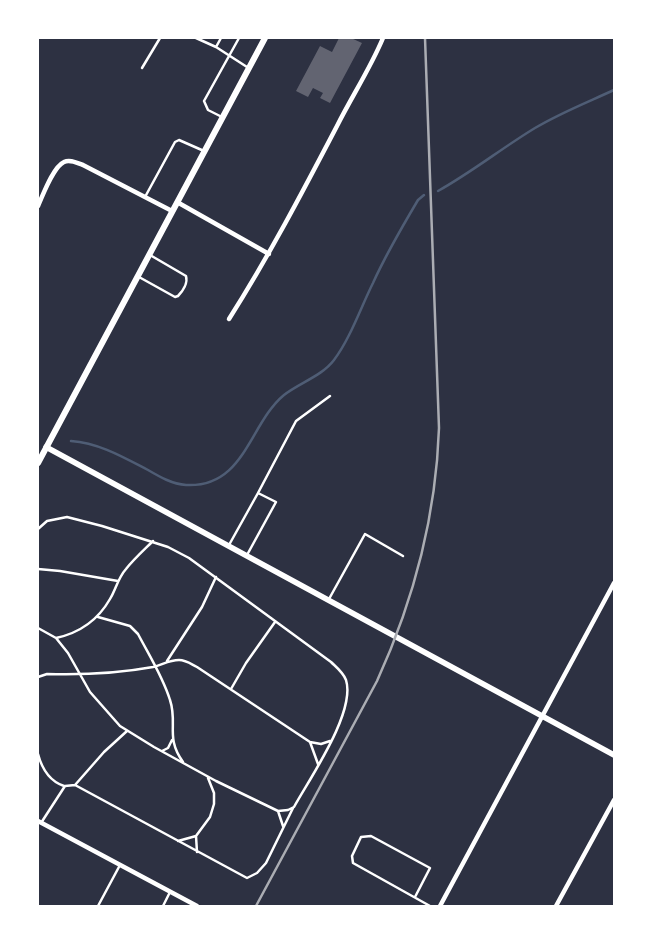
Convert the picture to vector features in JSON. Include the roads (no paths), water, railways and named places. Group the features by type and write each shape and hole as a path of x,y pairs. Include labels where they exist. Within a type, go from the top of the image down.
{"main road":[{"path":"38,463 265,38"}],"street":[{"path":"229,319 269,254 377,54 384,38 382,38"},
{"path":"38,206 56,170 61,164 71,161 83,165 172,211"},
{"path":"177,202 269,254"},
{"path":"46,447 614,755"},
{"path":"440,906 614,583"},
{"path":"556,906 614,800"},
{"path":"39,822 197,906"}],"lane":[{"path":"142,68 160,38"},
{"path":"196,38 248,68"},
{"path":"216,48 222,38"},
{"path":"222,117 208,110 204,101 239,38"},
{"path":"145,197 176,142 179,140 204,151"},
{"path":"137,276 176,297 182,292 187,280 186,276 148,254"},
{"path":"228,546 296,421 330,396"},
{"path":"246,556 276,502 258,493"},
{"path":"38,529 47,520 67,517 153,541 189,558 331,662 340,670 346,680 347,694 344,712 332,741 283,827 266,864 257,873 247,878 75,785 65,786 58,784 46,774 38,754"},
{"path":"328,600 365,534 402,556"},
{"path":"56,638 70,635 98,618 126,569 153,541"},
{"path":"38,569 118,581"},
{"path":"167,661 202,607 216,577"},
{"path":"98,618 130,626 138,634 171,702 172,740 176,753 184,764"},
{"path":"231,690 246,663 276,621"},
{"path":"38,628 56,638 68,653 90,692 102,707 127,731 184,764 278,811 294,807"},
{"path":"38,677 47,674 110,672 155,667 167,661 187,661 310,742 320,744 332,741"},
{"path":"75,785 104,752 127,731"},
{"path":"162,751 168,748 172,740"},
{"path":"310,742 318,764"},
{"path":"178,842 196,836 210,817 214,804 214,793 208,776"},
{"path":"39,822 65,786"},
{"path":"278,811 283,827"},
{"path":"196,836 197,852"},
{"path":"415,898 430,868 371,836 360,837 352,856 353,863 415,898 430,906"},
{"path":"98,906 120,865"},
{"path":"163,906 170,892"}],"waterway":[{"path":"438,191 535,128 614,90"},
{"path":"71,441 111,451 162,478 176,483 186,485 206,483 221,476 234,465 244,452 272,407 284,395 323,371 340,352 394,241 418,200 424,195"}],"railway":[{"path":"256,906 377,681 402,620 421,558 428,526 437,461 439,428 425,38"}]}
